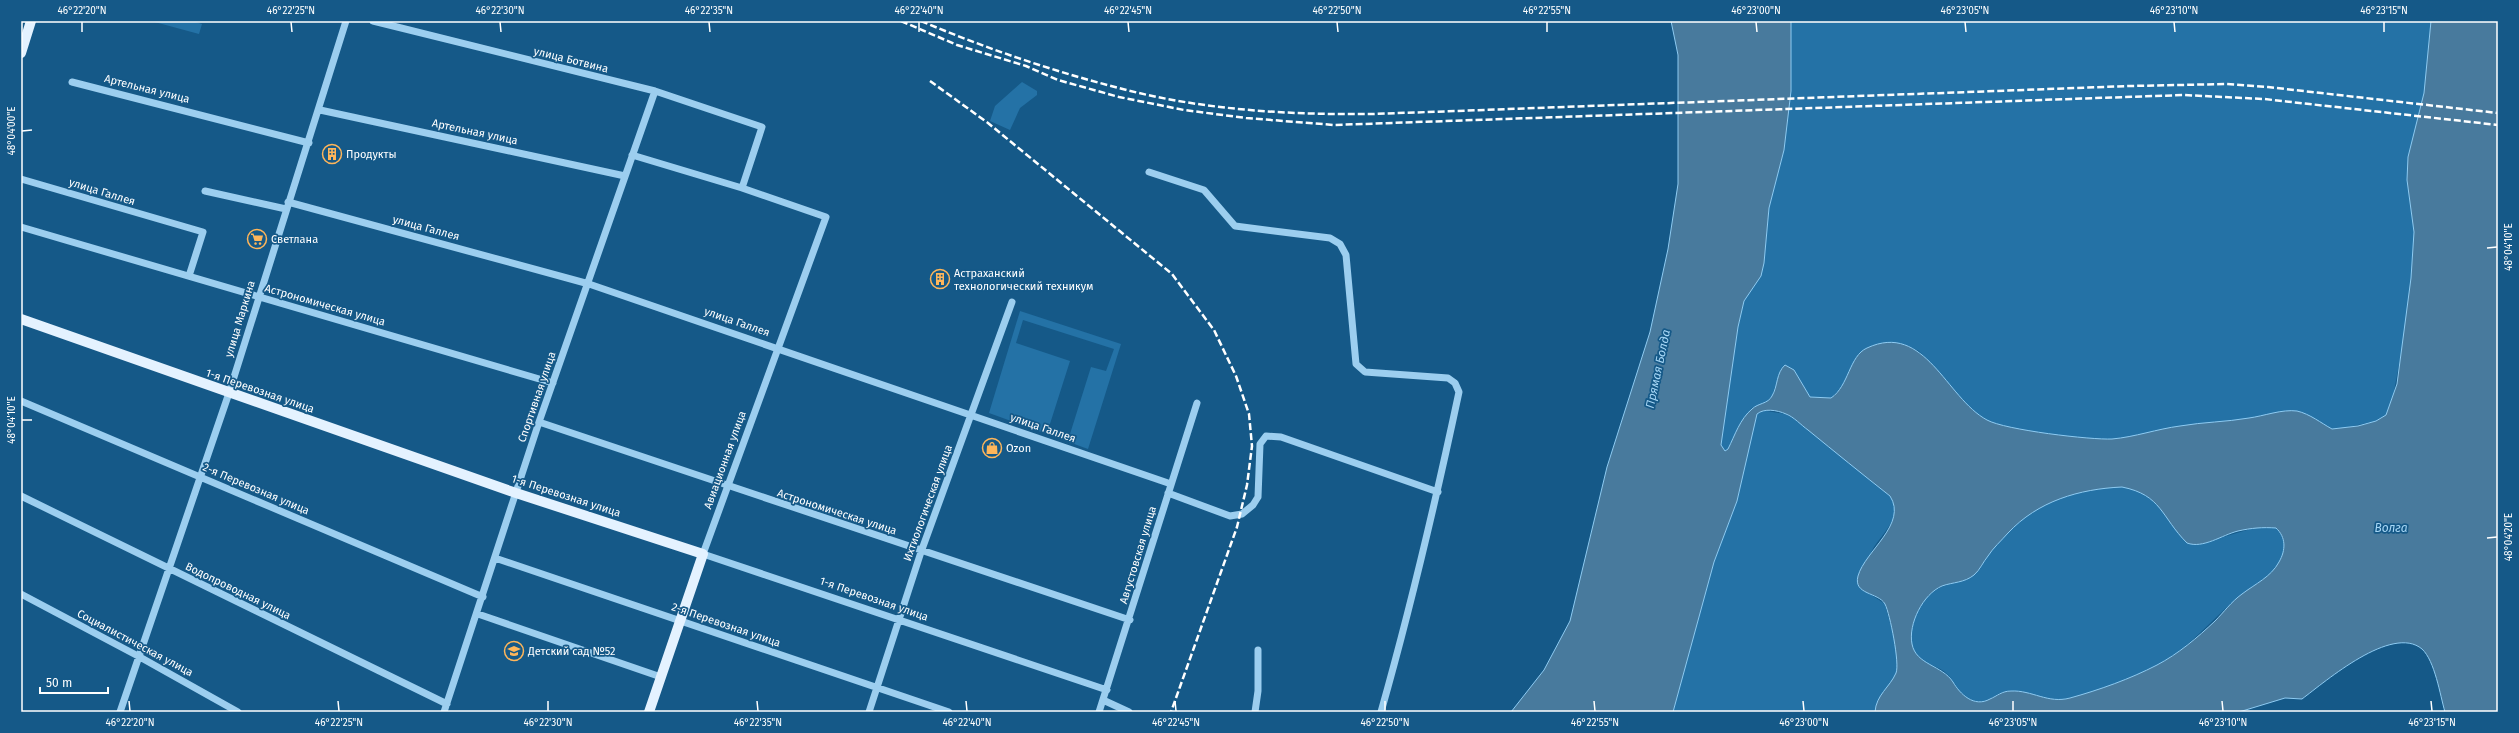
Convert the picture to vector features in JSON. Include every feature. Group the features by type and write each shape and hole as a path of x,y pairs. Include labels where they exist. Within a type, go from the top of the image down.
{"main road":[{"path":"21,53 31,21"},
{"name":"1-я Перевозная улица","path":"21,319 516,493 703,554"},
{"name":"Авиационная улица","path":"649,712 703,554"}],"street":[{"name":"улица Маркина","path":"120,712 199,476 229,393 287,206 320,110 346,21"},
{"name":"улица Ботвина","path":"373,21 655,91 762,127 742,188"},
{"name":"Артельная улица","path":"72,82 309,143"},
{"name":"Спортивная улица","path":"444,712 478,614 539,422 589,284 655,91"},
{"name":"Артельная улица","path":"320,110 625,176"},
{"path":"632,155 742,188"},
{"path":"1149,172 1204,190 1235,226 1330,238 1340,244 1346,255 1356,364 1365,372 1448,378 1455,383 1459,392 1438,492 1410,612 1381,712"},
{"name":"улица Галлея","path":"21,179 203,232 189,276"},
{"name":"Авиационная улица","path":"703,554 826,216 742,188"},
{"name":"улица Галлея","path":"205,191 287,206 589,284 779,348 1171,484"},
{"name":"Астрономическая улица","path":"21,227 553,383"},
{"name":"Ихтиологическая улица","path":"869,712 921,552 1012,302"},
{"name":"2-я Перевозная улица","path":"21,400 483,597"},
{"name":"Августовская улица","path":"1099,712 1130,620 1168,493 1198,403"},
{"name":"Астрономическая улица","path":"539,422 921,552 1130,620"},
{"path":"1168,493 1230,516 1242,514 1254,505 1258,497 1260,444 1266,436 1281,437 1438,492"},
{"name":"Водопроводная улица","path":"21,496 168,570 447,704"},
{"name":"1-я Перевозная улица","path":"703,554 1107,690"},
{"name":"2-я Перевозная улица","path":"495,558 949,712"},
{"name":"Социалистическая улица","path":"21,594 138,656 238,712"},
{"path":"478,614 662,677"},
{"path":"1255,712 1258,691 1258,650"},
{"path":"1103,700 1129,712"}],"shaded area":[{"path":"151,21 192,21 202,24 199,34"},
{"path":"1791,21 2431,21 2424,93 2408,157 2407,180 2414,232 2411,278 2404,338 2392,402 2386,415 2376,421 2344,428 2332,429 2299,412 2172,525 2187,543 2213,540 2254,528 2276,528 2282,536 2284,549 2279,563 2271,573 2230,604 2190,642 2168,659 2124,680 2069,698 2053,699 2024,692 2008,691 1980,702 1964,696 1947,674 1916,655 1912,648 1911,631 1917,613 1926,598 1937,589 1968,578 1974,574 1980,569 1987,556 1995,546 2021,521 1940,374 1919,351 1903,344 1867,348 1859,354 1842,387 1831,398 1810,397 1794,370 1781,369 1772,396 1767,402 1752,408 1740,424 1728,449 1725,451 1722,450 1721,445 1738,327 1744,301 1764,263 1769,208 1784,150 1791,91"},
{"path":"1022,82 1037,91 1037,95 1020,108 1010,130 990,121 995,106"},
{"path":"1020,311 1121,344 1088,449 989,413","holes":["1023,320 1114,349 1106,371 1091,367 1070,434 1049,427 1070,361 1016,343"]},
{"path":"1761,410 1785,414 1795,419 1890,496 1894,504 1894,512 1889,527 1874,547 1869,562 1870,594 1885,604 1898,657 1897,672 1878,700 1875,712 1673,712 1714,562 1737,501 1753,427 1757,414"}],"water":[{"name":"Волга","path":"1671,21 1791,21 1791,91 1784,150 1769,208 1764,263 1761,276 1744,301 1738,327 1721,445 1725,451 1728,449 1738,428 1748,413 1754,407 1770,399 1774,392 1780,372 1785,365 1794,370 1810,397 1831,398 1842,386 1852,364 1861,352 1867,348 1887,342 1904,345 1920,353 1972,409 1987,420 1997,424 2029,431 2068,436 2112,439 2129,437 2171,427 2255,417 2285,411 2302,412 2332,429 2358,426 2376,421 2386,415 2397,384 2411,278 2414,232 2407,180 2408,157 2424,93 2431,21 2498,21 2498,712 2445,712 2434,670 2427,654 2422,649 2409,643 2394,644 2377,649 2343,669 2302,699 2285,698 2239,712 1875,712 1878,701 1896,673 1896,650 1892,628 1885,604 1882,600 1862,590 1857,582 1858,576 1868,557 1890,527 1894,517 1894,506 1890,496 1795,419 1789,415 1771,410 1763,411 1757,414 1737,501 1714,562 1673,712 1511,712 1544,670 1570,621 1607,467 1650,332 1668,249 1678,184 1678,55","holes":["2122,487 2145,495 2153,501 2187,543 2206,543 2232,533 2248,529 2276,528 2282,535 2284,544 2283,553 2272,572 2238,597 2215,621 2172,656 2147,670 2103,688 2070,698 2054,699 2019,691 2008,691 1984,701 1973,701 1959,691 1948,676 1924,661 1914,651 1911,636 1912,628 1918,610 1923,603 1935,590 1942,586 1962,581 1974,575 1992,550 2008,533 2032,513 2046,505 2075,494 2106,488"]}],"railway":[{"path":"901,21 957,45 1026,66 1058,80 1119,97 1184,110 1246,118 1334,125 2183,95 2264,99 2498,125"},
{"path":"921,21 1019,58 1119,88 1213,106 1278,112 1374,114 2130,86 2227,84 2268,87 2498,113"},
{"path":"930,81 988,123 1172,274 1214,330 1236,376 1249,414 1252,446 1247,485 1237,527 1171,712"}],"place":[{"name":"Продукты","path":"332,154"},
{"name":"Светлана","path":"257,239"},
{"name":"Астраханский технологический техникум","path":"940,279"},
{"name":"Ozon","path":"992,448"},
{"name":"Детский сад №52","path":"514,651"}],"water label":[{"name":"Прямая Болда","path":"1658,369"}]}
